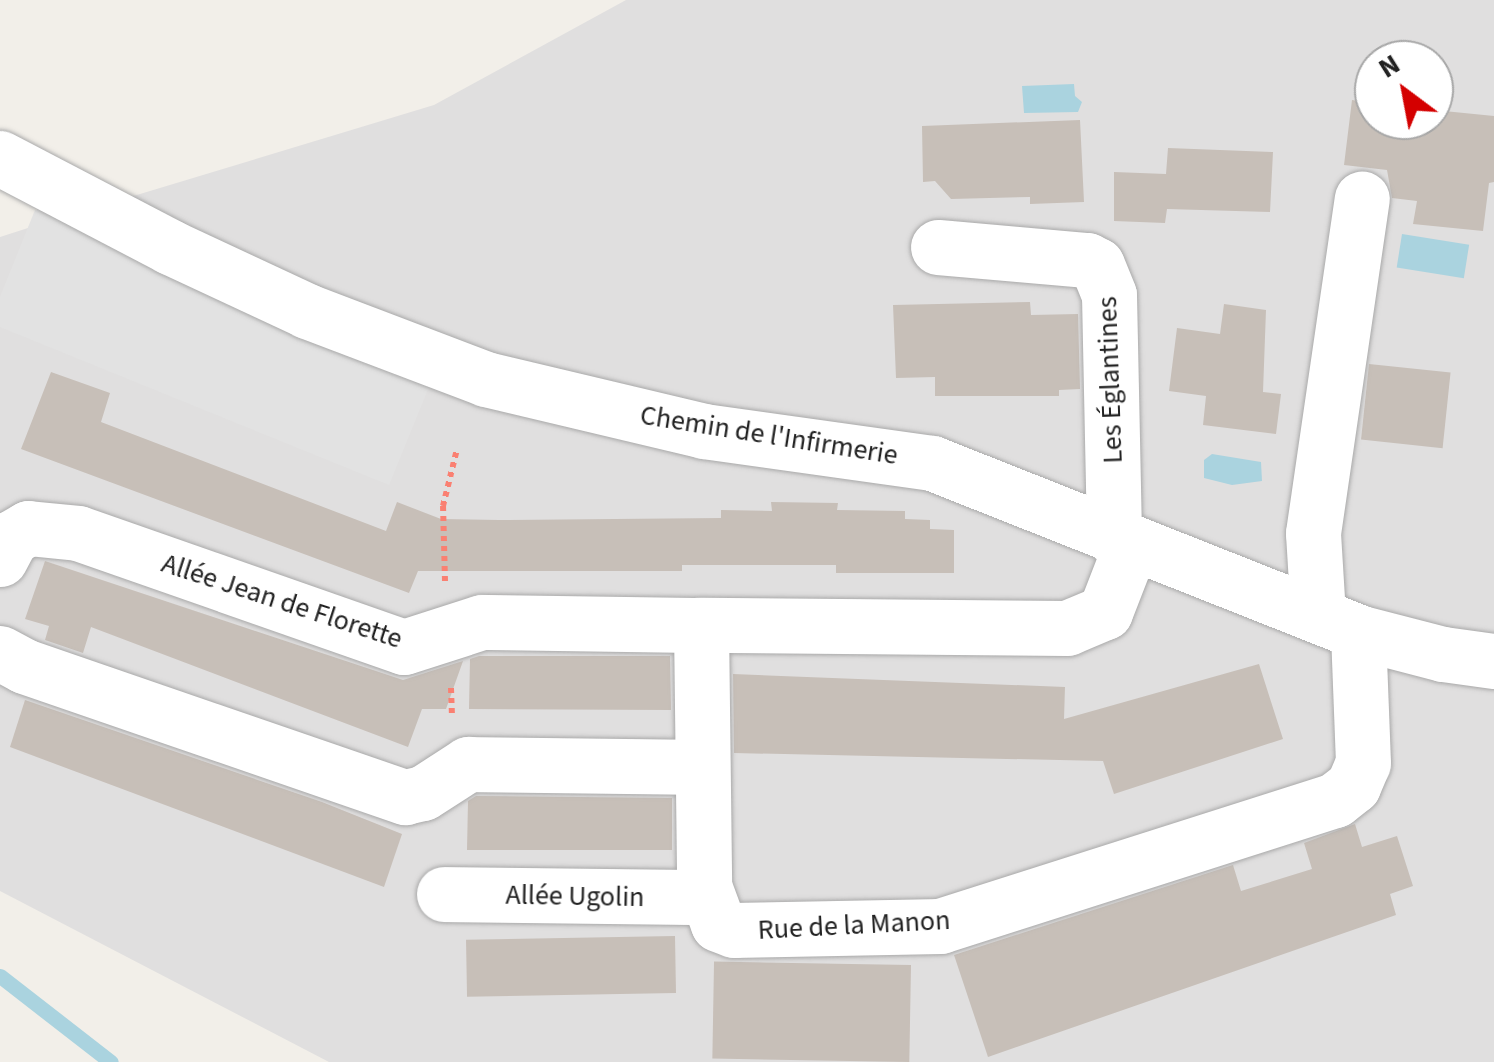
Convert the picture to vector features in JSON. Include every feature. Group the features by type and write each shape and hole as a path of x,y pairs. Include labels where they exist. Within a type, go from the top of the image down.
{"street":[{"name":"Chemin de l'Infirmerie","path":"0,158 170,247 308,311 486,379 704,431 908,456 954,470 1338,624 1443,654 1494,661"},
{"name":"Rue de la Manon","path":"706,897 718,924 734,930 940,926 1322,806 1353,786 1363,763 1338,624 1313,534 1362,199"},
{"name":"Les Églantines","path":"938,247 1087,260 1097,266 1109,295 1123,541"},
{"name":"Allée Jean de Florette","path":"0,560 11,538 28,528 78,533 404,646 482,622 701,625"},
{"path":"706,897 700,768 701,625 1067,628 1105,612 1123,541"},
{"path":"0,652 24,666 405,797 423,793 454,770 476,763 700,768"},
{"name":"Allée Ugolin","path":"444,894 706,897"}],"path":[{"path":"444,568 443,506 458,449"}],"shaded area":[{"path":"626,0 1494,0 1494,1062 329,1062 0,891 0,237 28,228 50,182 97,207 434,105"},
{"path":"35,210 435,372 389,485 0,327 0,297"}],"water":[{"path":"1074,84 1075,96 1082,102 1078,112 1024,113 1022,86"},
{"path":"1402,234 1469,245 1464,278 1397,268"},
{"path":"1212,454 1261,462 1262,481 1232,485 1204,478 1204,460"}],"building":[{"path":"1352,100 1354,140 1454,140 1454,112 1494,116 1494,182 1489,183 1483,231 1413,224 1417,201 1392,198 1387,170 1344,165"},
{"path":"1080,120 1084,202 1030,204 1030,197 951,199 935,181 923,182 922,126"},
{"path":"1168,148 1273,152 1270,212 1167,209 1165,223 1114,221 1114,172 1166,174"},
{"path":"1030,302 1031,315 1078,314 1080,389 1059,390 1059,396 935,396 935,377 896,378 893,305"},
{"path":"1224,304 1266,310 1263,392 1281,394 1276,434 1203,425 1206,396 1169,391 1177,328 1220,334"},
{"path":"1369,364 1451,373 1443,448 1361,440"},
{"path":"51,372 110,393 101,422 386,531 397,502 441,519 499,520 721,518 721,510 772,511 771,502 838,503 837,510 905,511 905,519 930,520 930,529 954,530 954,573 836,573 836,565 682,565 682,571 418,571 409,593 21,449"},
{"path":"45,561 403,680 463,661 446,709 422,709 408,747 91,627 83,653 45,640 49,626 25,619"},
{"path":"670,656 671,710 469,709 470,659"},
{"path":"1259,664 1283,739 1114,794 1103,761 734,753 733,674 1065,687 1064,719"},
{"path":"25,700 322,802 402,834 384,887 10,747"},
{"path":"476,796 672,798 672,850 467,850 468,801"},
{"path":"1355,824 1362,847 1397,836 1413,886 1390,894 1396,915 988,1057 954,955 1233,865 1241,891 1312,869 1304,843"},
{"path":"675,936 676,993 467,997 466,940"},
{"path":"714,962 911,965 909,1062 712,1059"}],"waterway":[{"path":"0,976 111,1062"}]}
